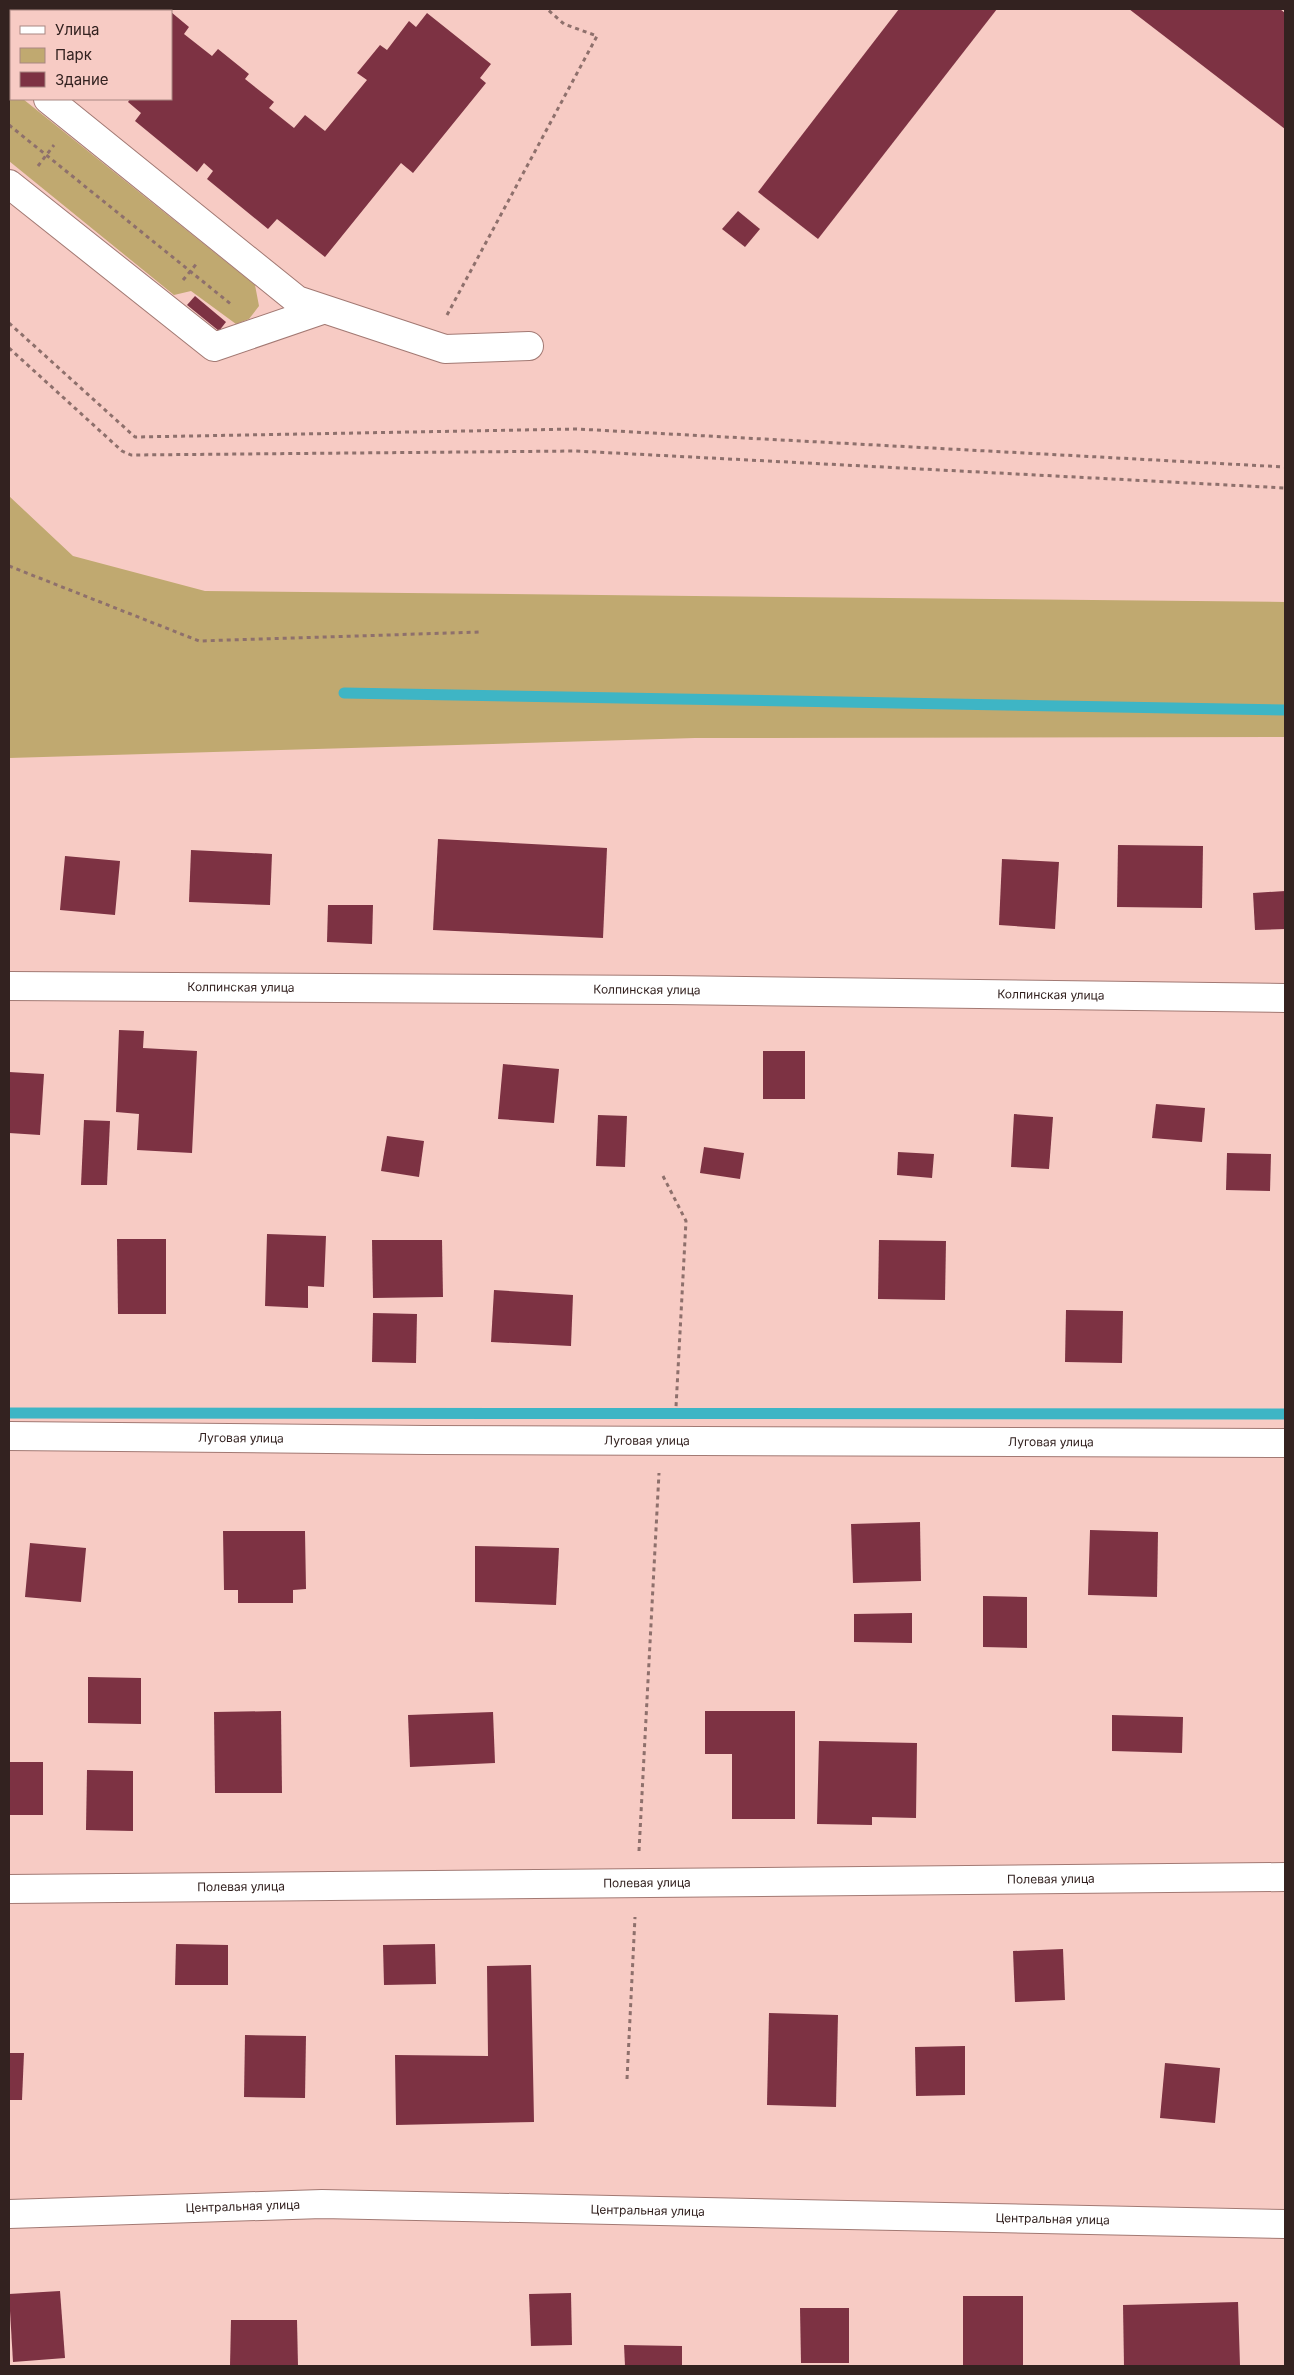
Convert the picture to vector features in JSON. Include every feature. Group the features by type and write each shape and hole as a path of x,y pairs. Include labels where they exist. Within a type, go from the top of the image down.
{"street":[{"path":"49,100 297,300 322,310 444,349 529,346"},
{"path":"9,184 214,347 322,310"},
{"name":"Колпинская улица","path":"9,986 657,990 1285,998"},
{"name":"Луговая улица","path":"9,1436 1285,1443"},
{"name":"Полевая улица","path":"9,1889 1285,1877"},
{"name":"Центральная улица","path":"9,2214 322,2204 1285,2224"}],"path":[{"path":"447,312 597,36 564,24 547,9"},
{"path":"9,124 235,307"},
{"path":"35,170 58,139"},
{"path":"178,286 203,256"},
{"path":"9,323 134,438 577,429 1285,467"},
{"path":"9,348 122,451 131,455 576,452 1285,488"},
{"path":"9,566 199,641 481,632"},
{"path":"663,1176 686,1221 676,1403"},
{"path":"627,2078 661,1440"}],"green space":[{"path":"9,87 10,100 24,100 255,285 259,306 249,319 236,324 191,291 174,295 9,161"},
{"path":"9,496 73,556 205,591 1285,602 1285,737 695,738 9,758"}],"building":[{"path":"18,9 174,9 172,10"},
{"path":"899,9 997,9 818,239 758,192"},
{"path":"1129,9 1280,9 1285,13 1285,129"},
{"path":"172,13 189,27 184,34 212,56 218,49 249,74 245,79 274,102 269,108 294,128 305,115 325,131 367,80 357,73 380,45 387,50 409,21 416,27 427,13 491,64 480,78 486,83 413,173 401,163 325,257 277,219 268,229 207,179 213,171 204,163 197,172 135,121 141,113 128,102 129,100 172,100"},
{"path":"738,211 760,229 745,247 722,229"},
{"path":"195,296 226,322 219,331 187,305"},
{"path":"438,839 607,848 603,938 433,930"},
{"path":"1118,845 1203,846 1202,908 1117,907"},
{"path":"191,850 272,854 270,905 189,902"},
{"path":"65,856 120,861 115,915 60,910"},
{"path":"1002,859 1059,862 1055,929 999,925"},
{"path":"1285,891 1285,929 1255,930 1253,893"},
{"path":"328,905 373,905 372,944 327,942"},
{"path":"119,1030 144,1031 143,1048 197,1051 192,1153 137,1150 139,1114 116,1112"},
{"path":"763,1051 805,1051 805,1099 763,1099"},
{"path":"503,1064 559,1069 554,1123 498,1119"},
{"path":"9,1072 44,1074 40,1135 9,1133"},
{"path":"1156,1104 1205,1108 1202,1142 1152,1138"},
{"path":"1014,1114 1053,1117 1049,1169 1011,1167"},
{"path":"598,1115 627,1116 625,1167 596,1166"},
{"path":"84,1120 110,1121 107,1185 81,1185"},
{"path":"387,1136 424,1141 419,1177 381,1171"},
{"path":"704,1147 744,1153 740,1179 700,1173"},
{"path":"898,1152 934,1154 932,1178 897,1175"},
{"path":"1227,1153 1271,1154 1270,1191 1226,1190"},
{"path":"267,1234 326,1236 324,1287 308,1286 308,1308 265,1306"},
{"path":"117,1239 166,1239 166,1314 118,1314"},
{"path":"372,1240 442,1240 443,1297 373,1298"},
{"path":"879,1240 946,1241 945,1300 878,1299"},
{"path":"494,1290 573,1295 571,1346 491,1342"},
{"path":"1066,1310 1123,1311 1122,1363 1065,1362"},
{"path":"373,1313 417,1314 416,1363 372,1362"},
{"path":"920,1522 921,1581 853,1583 851,1524"},
{"path":"1090,1530 1158,1532 1157,1597 1088,1595"},
{"path":"223,1531 305,1531 306,1589 293,1590 293,1603 238,1603 238,1590 224,1590"},
{"path":"30,1543 86,1548 81,1602 25,1597"},
{"path":"475,1546 559,1548 556,1605 475,1602"},
{"path":"983,1596 1027,1597 1027,1648 983,1647"},
{"path":"912,1613 912,1643 854,1642 854,1614"},
{"path":"88,1677 141,1678 141,1724 88,1723"},
{"path":"281,1711 282,1793 215,1793 214,1712"},
{"path":"705,1711 795,1711 795,1819 732,1819 732,1754 705,1754"},
{"path":"493,1712 495,1763 410,1767 408,1715"},
{"path":"1112,1715 1183,1717 1182,1753 1112,1751"},
{"path":"819,1741 917,1743 916,1818 872,1817 872,1825 817,1824"},
{"path":"9,1762 43,1762 43,1815 9,1815"},
{"path":"87,1770 133,1771 133,1831 86,1830"},
{"path":"176,1944 228,1945 228,1985 175,1985"},
{"path":"435,1944 436,1984 384,1985 383,1945"},
{"path":"1063,1949 1065,2000 1015,2002 1013,1951"},
{"path":"531,1965 534,2122 396,2125 395,2055 488,2056 487,1966"},
{"path":"769,2013 838,2015 836,2107 767,2105"},
{"path":"245,2035 306,2036 305,2098 244,2097"},
{"path":"965,2046 965,2095 916,2096 915,2047"},
{"path":"9,2053 24,2053 22,2100 9,2100"},
{"path":"1165,2063 1220,2068 1215,2123 1160,2118"},
{"path":"60,2291 65,2358 13,2362 9,2294"},
{"path":"571,2293 572,2345 531,2346 529,2294"},
{"path":"963,2296 1023,2296 1023,2366 963,2366"},
{"path":"1238,2302 1240,2365 1124,2366 1123,2305"},
{"path":"800,2308 849,2308 849,2363 801,2363"},
{"path":"231,2320 297,2320 298,2366 230,2366"},
{"path":"624,2345 682,2346 682,2366 625,2366"}],"waterway":[{"path":"344,693 1285,710"},
{"path":"9,1413 1285,1414"}]}
